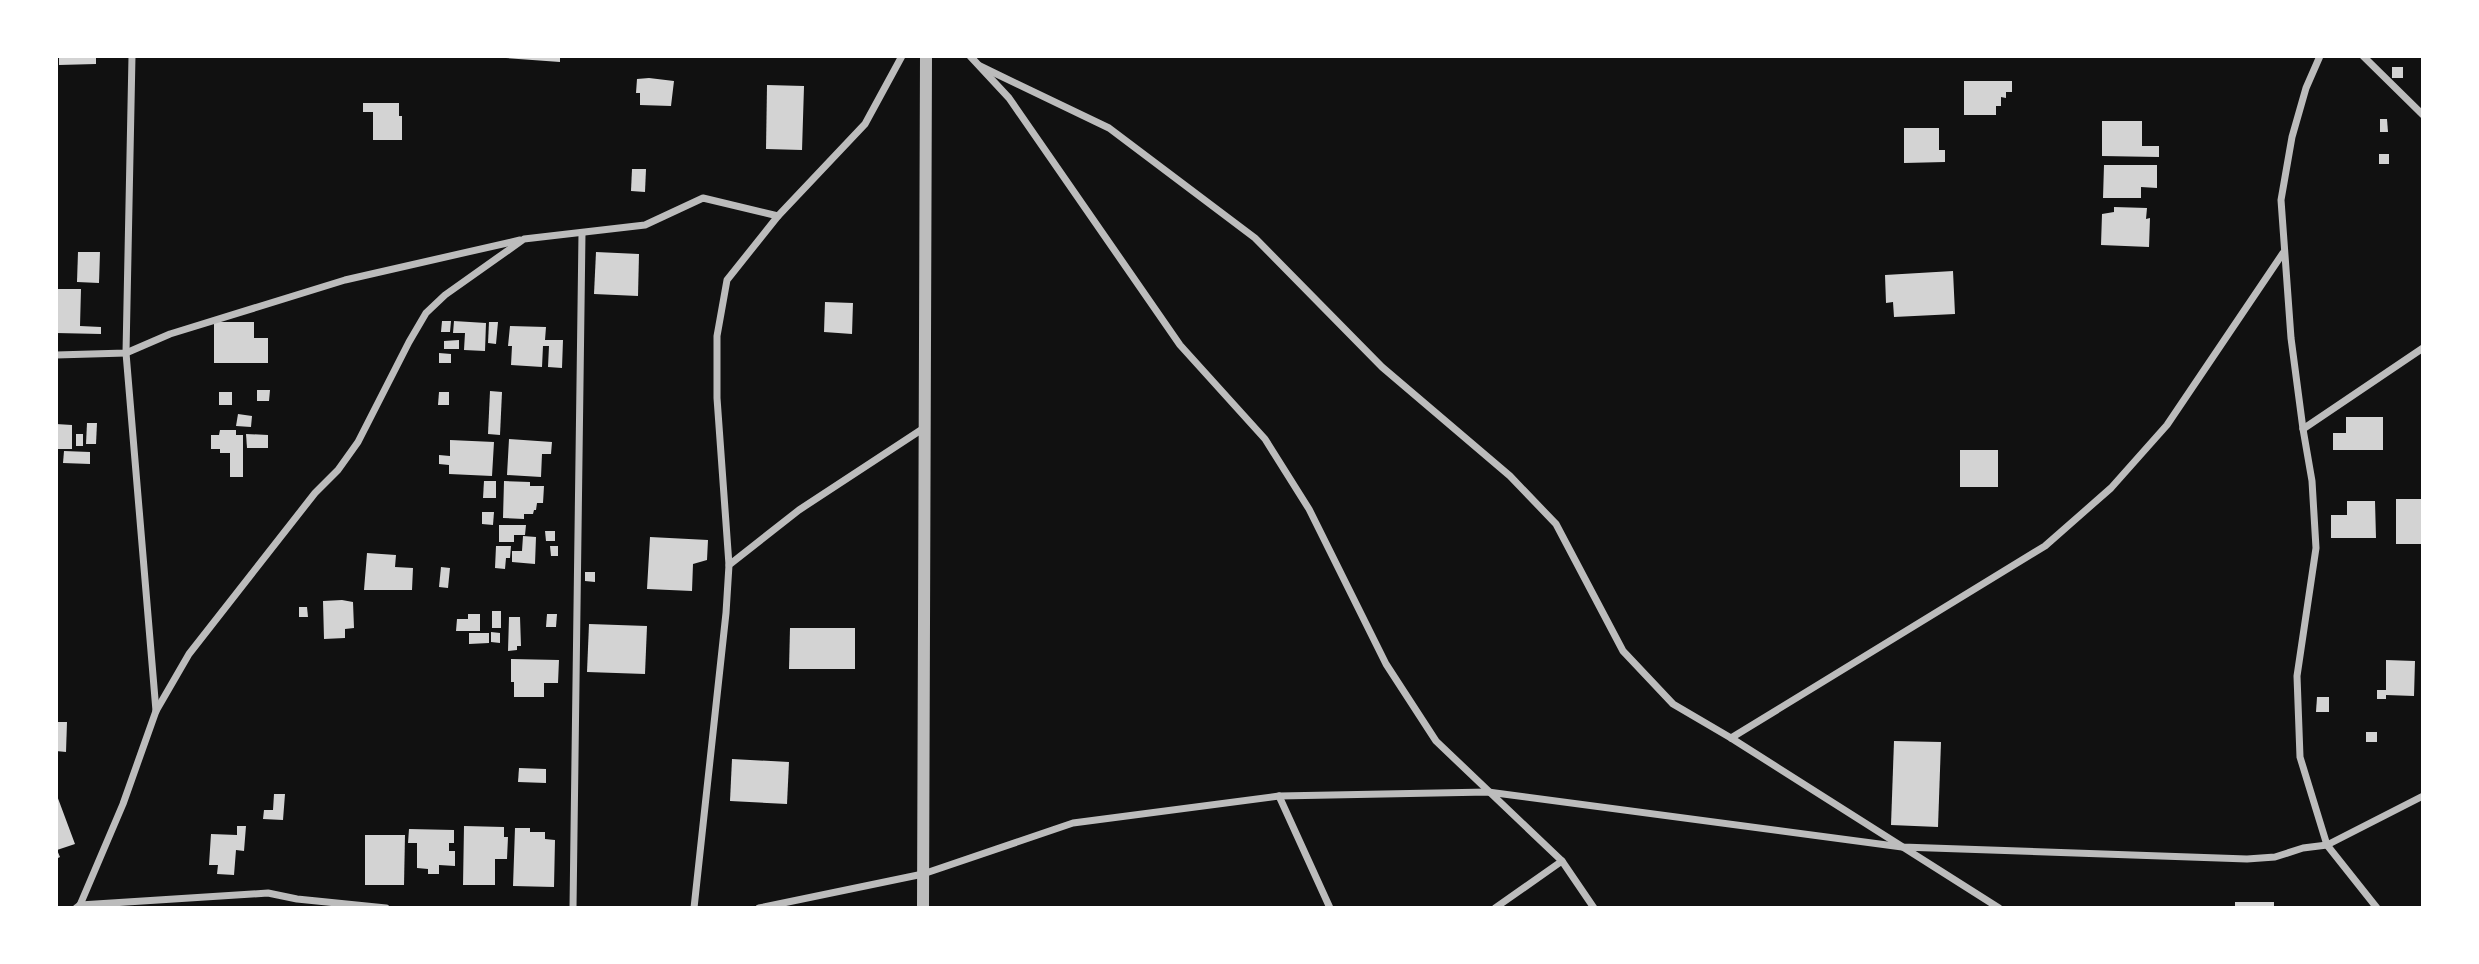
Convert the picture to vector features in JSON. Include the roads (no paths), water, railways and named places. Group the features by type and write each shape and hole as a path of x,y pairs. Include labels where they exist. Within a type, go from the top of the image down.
{"street":[{"path":"132,56 126,353 156,711"},
{"path":"694,908 729,565 717,398 717,336 727,280 778,216 865,124 902,56"},
{"path":"922,908 926,56"},
{"path":"970,56 1009,98 1180,345 1265,439 1309,509 1386,664 1436,741 1562,861 1594,908"},
{"path":"2320,56 2306,88 2292,137 2281,200 2291,338 2302,429 2312,481 2316,548 2297,676 2300,757 2327,845 2376,908"},
{"path":"2363,56 2423,116"},
{"path":"980,66 1109,128 1255,239 1382,367 1510,476 1556,524 1623,651 1673,704 1999,908"},
{"path":"56,355 126,353 170,334 345,280 524,239 645,225 703,198 778,216"},
{"path":"573,908 582,233"},
{"path":"386,908 297,899 268,893 78,906 123,804 156,711 189,654 358,442 426,313 445,295 524,239"},
{"path":"1731,738 2045,546 2110,488 2168,425 2284,253"},
{"path":"2302,429 2423,348"},
{"path":"729,565 799,510 925,428"},
{"path":"759,908 923,874 1073,822 1279,796 1488,792 1902,847 2247,859 2275,857 2303,848 2327,845 2423,796"},
{"path":"1279,796 1330,908"},
{"path":"1495,908 1562,861"}]}
